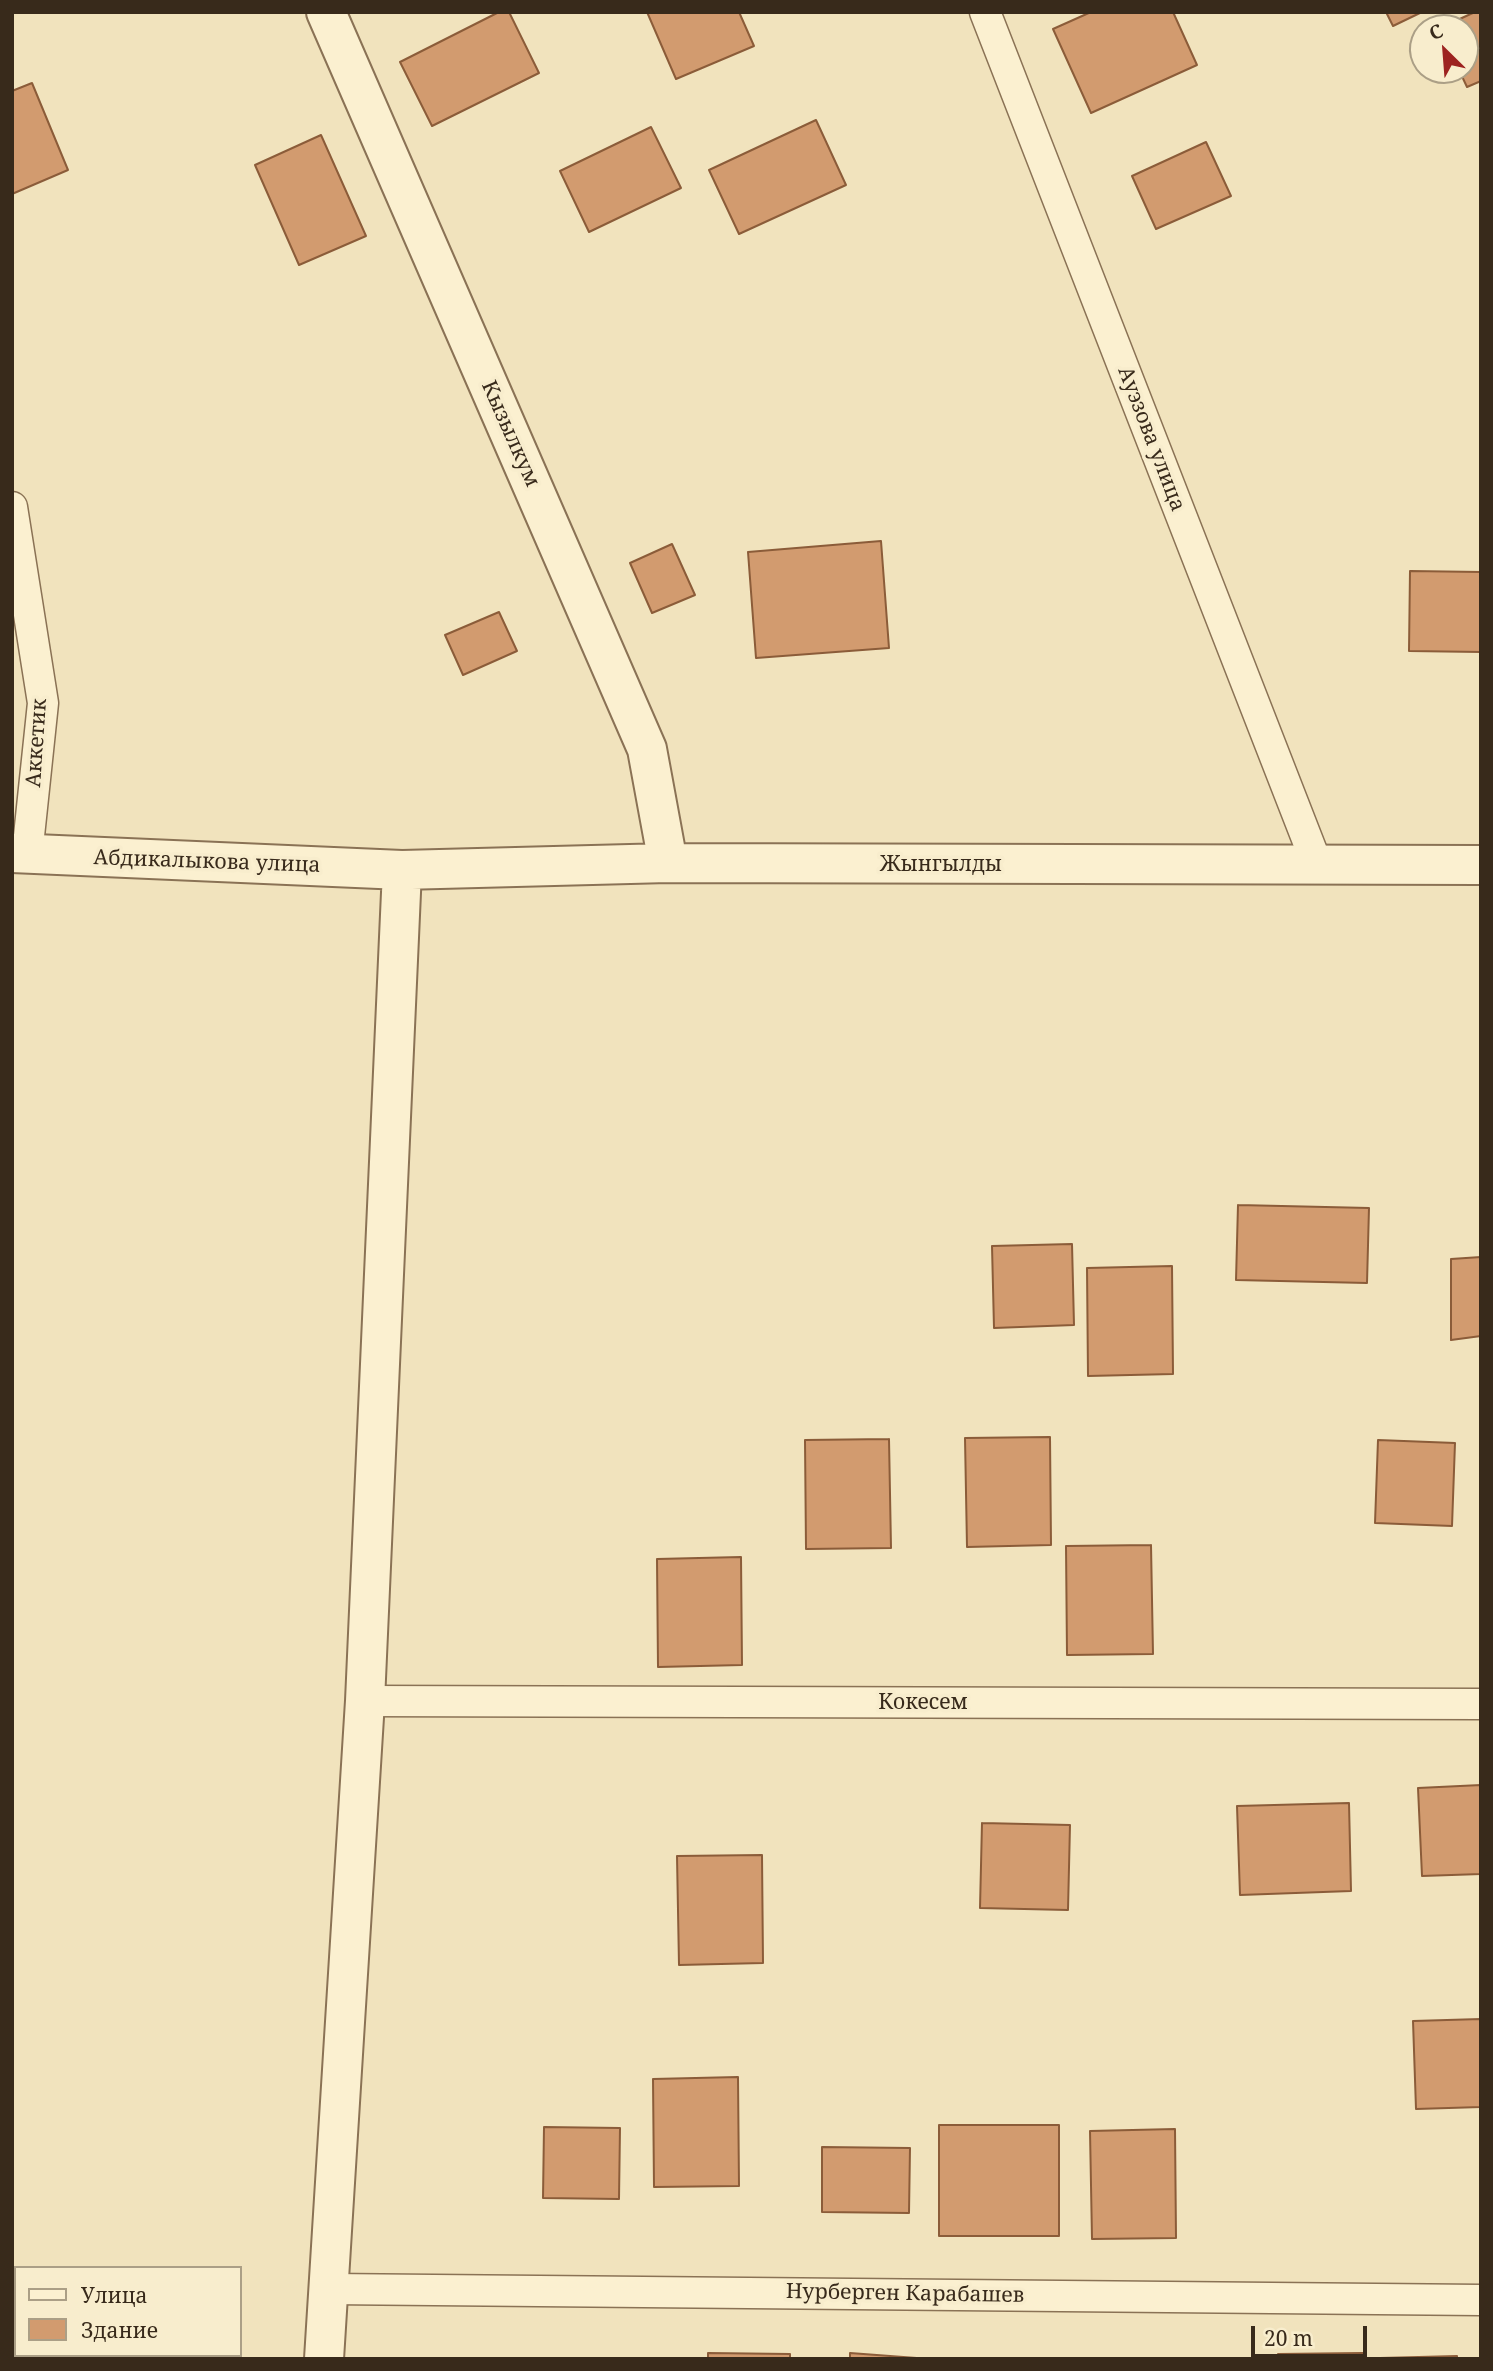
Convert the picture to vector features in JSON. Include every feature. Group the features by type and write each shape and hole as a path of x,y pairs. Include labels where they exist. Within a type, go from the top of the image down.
{"street":[{"name":"Кызылкум","path":"326,12 647,749 668,863"},
{"name":"Ауэзова улица","path":"985,12 1318,867"},
{"name":"Аккетик","path":"12,507 43,703 20,854"},
{"name":"Абдикалыкова улица","path":"20,854 402,870"},
{"name":"Жынгылды","path":"402,870 668,863 1318,867 1481,864"},
{"path":"324,2359 365,1701 402,870"},
{"name":"Кокесем","path":"365,1701 1481,1704"},
{"name":"Нурберген Карабашев","path":"329,2289 1481,2300"}],"building":[{"path":"499,12 509,12 539,73 432,126 400,62"},
{"path":"647,12 739,12 754,46 676,79"},
{"path":"1091,12 1173,12 1197,65 1091,113 1053,29"},
{"path":"1386,12 1422,12 1409,14 1409,18 1393,26"},
{"path":"1481,12 1479,82 1479,14 1471,14"},
{"path":"32,83 68,170 12,194 12,91"},
{"path":"816,120 846,185 739,234 709,170"},
{"path":"651,127 681,188 589,232 560,171"},
{"path":"321,135 366,236 299,265 255,165"},
{"path":"1206,142 1231,196 1156,229 1132,176"},
{"path":"881,541 889,648 756,658 748,552"},
{"path":"672,544 695,595 652,613 630,563"},
{"path":"1410,571 1481,572 1481,652 1409,651"},
{"path":"499,612 517,651 463,675 445,635"},
{"path":"1238,1205 1369,1208 1367,1283 1236,1280"},
{"path":"1072,1244 1074,1325 994,1328 992,1246"},
{"path":"1481,1257 1481,1336 1451,1340 1451,1259"},
{"path":"1172,1266 1173,1374 1088,1376 1087,1268"},
{"path":"1050,1437 1051,1545 967,1547 965,1438"},
{"path":"889,1439 891,1548 806,1549 805,1440"},
{"path":"1378,1440 1455,1443 1452,1526 1375,1523"},
{"path":"1151,1545 1153,1654 1067,1655 1066,1546"},
{"path":"741,1557 742,1665 658,1667 657,1559"},
{"path":"1481,1785 1481,1874 1422,1876 1418,1788"},
{"path":"1349,1803 1351,1891 1240,1895 1237,1806"},
{"path":"982,1823 1070,1825 1068,1910 980,1908"},
{"path":"762,1855 763,1963 679,1965 677,1856"},
{"path":"1481,2019 1481,2107 1416,2109 1413,2021"},
{"path":"738,2077 739,2186 654,2187 653,2079"},
{"path":"939,2125 1059,2125 1059,2236 939,2236"},
{"path":"544,2127 620,2128 619,2199 543,2198"},
{"path":"1175,2129 1176,2238 1092,2239 1090,2131"},
{"path":"822,2147 910,2148 909,2213 822,2212"},
{"path":"708,2353 790,2354 790,2359 708,2359"},
{"path":"850,2353 930,2359 850,2359"},
{"path":"1363,2353 1363,2359 1278,2359 1278,2354"},
{"path":"1457,2356 1457,2359 1380,2359 1380,2358"}]}
